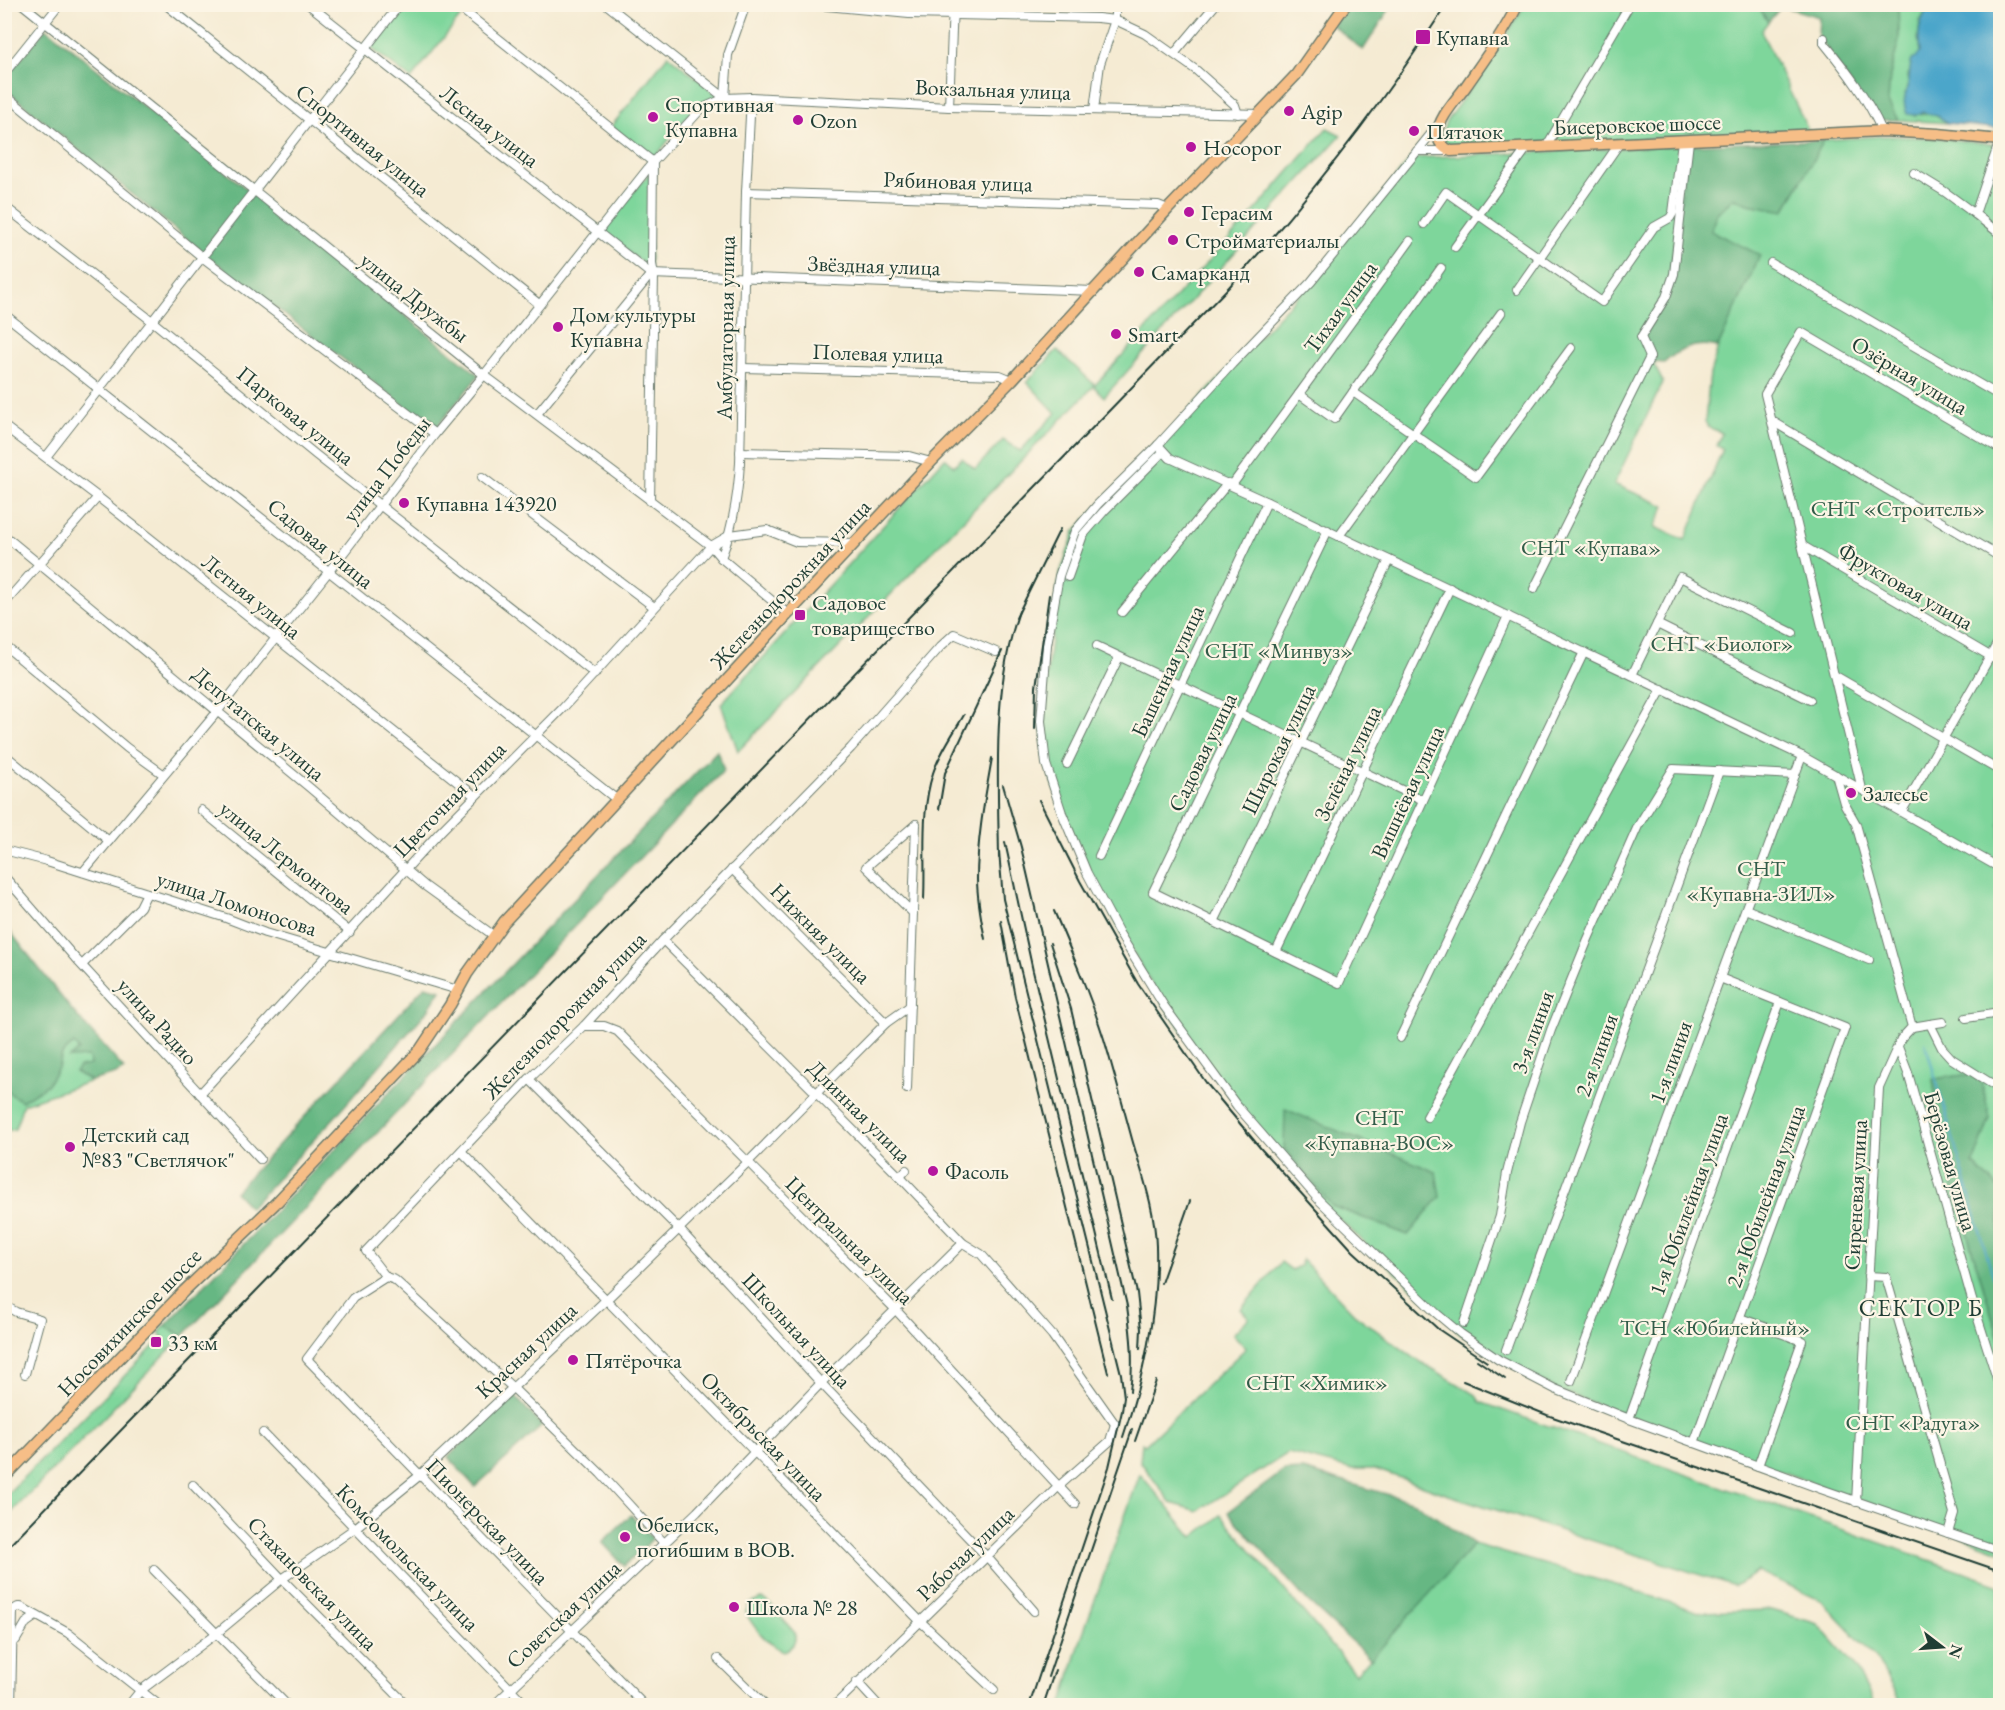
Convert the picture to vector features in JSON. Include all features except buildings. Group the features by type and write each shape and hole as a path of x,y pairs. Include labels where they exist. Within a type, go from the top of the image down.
{"main road":[{"name":"Железнодорожная улица","path":"277,1202 420,1050 440,1022 493,935 788,614 931,462 1012,380 1168,209 1296,75 1346,4"},
{"path":"1450,151 1442,145 1439,139 1438,132 1443,120 1518,4"},
{"name":"Бисеровское шоссе","path":"1450,151 1882,131 2000,140"},
{"name":"Носовихинское шоссе","path":"7,1475 184,1291 277,1202"}],"street":[{"name":"улица Дружбы","path":"22,4 484,375 711,546 721,558 788,614"},
{"path":"4,74 60,4"},
{"name":"Спортивная улица","path":"165,4 539,304"},
{"name":"Лесная улица","path":"308,4 653,274"},
{"path":"46,456 400,4"},
{"path":"455,4 653,162 650,501"},
{"path":"606,4 725,98"},
{"path":"725,98 728,55 746,4"},
{"path":"806,4 909,14 1115,20 1145,34 1174,54 1216,87 1234,105 1239,114"},
{"path":"949,107 953,4"},
{"path":"1094,110 1100,64 1115,20 1115,4"},
{"path":"1174,54 1216,4"},
{"path":"1546,147 1630,4"},
{"path":"1824,38 1824,43 1876,116 1882,131"},
{"path":"4,94 202,257 435,434"},
{"name":"Вокзальная улица","path":"725,98 751,97 949,107 1260,114"},
{"name":"Амбулаторная улица","path":"721,558 730,535 737,496 740,452 746,192 751,97"},
{"name":"улица Победы","path":"82,872 217,712 435,434 653,162 701,109 725,98"},
{"path":"1068,577 1083,535 1161,449 1232,364 1311,282 1443,120"},
{"path":"1975,214 2000,140"},
{"path":"1424,224 1446,192 1602,302 1654,227 1670,218 1673,213 1686,141"},
{"path":"1534,589 1650,357 1641,338 1666,297 1674,274 1686,141"},
{"path":"1517,290 1619,144"},
{"path":"1455,247 1527,148"},
{"path":"1417,152 1450,151"},
{"path":"1914,172 1946,192 2001,234"},
{"name":"Рябиновая улица","path":"746,192 1158,205 1168,209"},
{"name":"Парковая улица","path":"4,207 152,321 380,505 595,674"},
{"name":"Тихая улица","path":"1122,612 1230,484 1299,394 1410,240"},
{"path":"1772,263 2001,396"},
{"path":"1299,394 1334,419 1440,268"},
{"path":"537,414 653,274"},
{"name":"Звёздная улица","path":"653,274 1094,291"},
{"path":"1339,536 1501,313"},
{"name":"Садовая улица","path":"4,314 616,799"},
{"name":"Озёрная улица","path":"1772,421 1765,394 1801,332 2001,449"},
{"path":"1353,392 1476,477 1570,348"},
{"name":"Полевая улица","path":"743,368 1000,375 1012,380"},
{"path":"1772,421 1863,789"},
{"path":"1772,421 2001,557"},
{"name":"Летняя улица","path":"4,426 46,456 475,796"},
{"path":"1161,449 1170,458 1230,484 1802,756 2001,868"},
{"path":"1161,449 1098,504 1075,531 1059,576 1047,645 1041,721 1046,764 1062,813 1087,873 1119,933 1164,1006 1237,1106 1319,1200 1436,1313 1461,1334 1499,1360 1555,1389 1629,1419 1856,1502 2001,1551"},
{"path":"740,452 909,456 931,462"},
{"path":"482,477 654,607"},
{"path":"4,604 98,497"},
{"name":"Башенная улица","path":"1099,856 1267,502"},
{"path":"730,535 767,530 797,542 855,543"},
{"name":"Садовая улица","path":"1214,922 1154,892 1328,531"},
{"name":"Депутатская улица","path":"4,535 406,870 453,908 493,935"},
{"name":"Цветочная улица","path":"200,1094 475,796 595,674 711,546 730,535"},
{"name":"Фруктовая улица","path":"1803,546 2001,662"},
{"name":"Широкая улица","path":"1214,922 1389,560"},
{"path":"1632,675 1680,577 1793,633"},
{"name":"Зелёная улица","path":"1276,952 1450,588"},
{"name":"Вишнёвая улица","path":"1276,952 1339,983 1508,616"},
{"path":"1657,624 1810,700"},
{"name":"Железнодорожная улица","path":"386,1277 366,1251 529,1079 584,1026 663,940 851,748 940,647 954,634 996,652"},
{"path":"1902,811 2001,639"},
{"path":"4,645 127,748 163,774"},
{"path":"1097,646 1424,800"},
{"path":"1400,1038 1584,652"},
{"path":"1067,764 1119,657"},
{"path":"1834,675 2001,771"},
{"path":"1427,1117 1662,689"},
{"path":"4,754 109,841"},
{"name":"1-я линия","path":"1571,1381 1802,756"},
{"name":"3-я линия","path":"1464,1323 1500,1216 1507,1173 1520,1122 1551,1030 1638,826 1673,769 1719,771"},
{"path":"1719,771 1795,776"},
{"name":"2-я линия","path":"1506,1350 1719,771"},
{"path":"1836,775 1844,803 1856,824 1912,1028"},
{"name":"улица Лермонтова","path":"201,810 350,932"},
{"path":"907,1089 916,846 916,825 866,867 913,913"},
{"name":"улица Ломоносова","path":"4,850 82,872 226,918 265,933 458,990"},
{"name":"Нижняя улица","path":"732,869 886,1023"},
{"name":"улица Радио","path":"4,876 260,1160"},
{"path":"82,965 140,907 147,893"},
{"path":"1746,909 1869,960"},
{"path":"1214,922 1276,952"},
{"name":"Длинная улица","path":"663,940 816,1092 903,1173 963,1243 981,1254 1052,1335 1115,1424"},
{"path":"1720,978 1780,1002"},
{"name":"1-я Юбилейная улица","path":"1629,1419 1780,1002"},
{"name":"2-я Юбилейная улица","path":"1694,1443 1845,1028 1780,1002"},
{"name":"Красная улица","path":"128,1706 140,1691 217,1633 282,1579 355,1528 419,1476 607,1299 886,1023 910,1005"},
{"path":"1966,1018 2001,1013"},
{"path":"1900,1043 1912,1028 1943,1022"},
{"path":"1930,1024 1942,1048 1952,1059 2001,1089"},
{"name":"Центральная улица","path":"584,1026 604,1026 617,1031 895,1309 1076,1504"},
{"name":"Сиреневая улица","path":"1856,1502 1879,1088 1900,1043"},
{"name":"Берёзовая улица","path":"1900,1043 1972,1300 2001,1388"},
{"name":"Школьная улица","path":"529,1079 678,1228 821,1383 988,1557 1034,1611"},
{"name":"Октябрьская улица","path":"460,1151 921,1622 994,1690"},
{"name":"Советская улица","path":"493,1706 664,1543 963,1243"},
{"path":"1868,1276 1886,1277 1954,1513 1948,1533"},
{"path":"386,1277 395,1280 513,1388 601,1474 664,1543"},
{"name":"Пионерская улица","path":"386,1277 353,1298 307,1359 645,1706"},
{"path":"4,1305 16,1312 40,1319 25,1374"},
{"path":"1740,1318 1802,1341 1758,1466"},
{"name":"Рабочая улица","path":"834,1706 1059,1486 1110,1441 1115,1424"},
{"name":"Комсомольская улица","path":"264,1433 527,1706"},
{"name":"Стахановская улица","path":"193,1485 408,1706"},
{"path":"154,1570 288,1706"},
{"path":"11,1706 17,1608 68,1633 160,1706"},
{"path":"14,1650 16,1639 22,1628 36,1616"},
{"path":"718,1659 766,1706"},
{"path":"857,1682 879,1706"}],"green space":[{"path":"1525,4 1758,5 1768,22 1761,31 1809,132 1451,147 1443,136 1446,121 1493,58"},
{"path":"406,5 449,5 462,15 411,79 371,48"},
{"path":"1346,5 1392,5 1363,50 1332,25"},
{"path":"1758,5 1898,5 1899,40 1890,75 1888,102 1898,120 1875,120 1818,36 1819,17 1782,6 1768,22"},
{"path":"1898,5 1930,5 1920,21 1918,38 1920,52 1908,75 1905,93 1915,115 1928,113 1948,123 1898,120 1887,102 1890,75 1899,40"},
{"path":"46,28 479,375 435,429 201,251 5,89 4,79"},
{"name":"Спортивная Купавна","path":"668,55 719,96 695,107 653,160 611,127"},
{"path":"1327,128 1341,135 1104,397 1094,386 738,751 721,704 945,458 954,466 962,458 975,469 1003,440 1020,451 1056,413 1027,382 1057,350 1095,385 1253,213"},
{"path":"1883,136 1937,138 2000,145 2000,1189 1973,1164 1990,1118 1972,1074 1933,1079 1944,1157 2000,1342 2000,1551 1555,1389 1461,1334 1319,1200 1237,1106 1164,1006 1087,873 1046,764 1041,721 1059,576 1075,531 1311,282 1411,158 1689,145 1674,274 1643,344 1663,382 1614,484 1665,506 1655,527 1685,540 1723,449 1717,446 1722,433 1708,427 1705,421 1710,374 1718,347 1760,255 1711,231 1716,214 1734,198 1748,204 1785,210 1824,140"},
{"path":"1824,140 1784,211 1748,204 1734,198 1716,214 1711,231 1760,255 1718,347 1696,346 1682,350 1664,363 1653,362 1641,337 1666,297 1689,145"},
{"path":"651,171 650,266 648,267 602,233"},
{"path":"717,751 724,770 183,1336 165,1326"},
{"path":"5,925 70,1008 124,1069 116,1074 91,1081 75,1072 79,1067 90,1065 89,1057 69,1058 79,1050 74,1044 62,1054 58,1068 47,1085 22,1101 12,1095 4,1085"},
{"path":"425,986 441,990 428,1010 334,1118 250,1208 235,1192"},
{"path":"74,1044 79,1050 70,1058 89,1057 91,1066 75,1072 91,1081 23,1104 15,1129 5,1131 4,1085 12,1095 47,1085 58,1068 62,1054"},
{"path":"1972,1074 1981,1080 1990,1118 1973,1164 2000,1189 2000,1342 1944,1157 1933,1079"},
{"path":"1285,1109 1436,1172 1440,1197 1408,1235 1332,1206 1284,1148"},
{"name":"СНТ «Химик»","path":"1302,1259 1354,1314 1416,1359 1475,1394 1480,1402 2000,1585 2000,1705 1902,1705 1876,1658 1822,1601 1758,1571 1735,1586 1449,1495 1375,1469 1350,1469 1288,1453 1198,1511 1171,1503 1140,1461 1142,1443 1145,1445 1246,1348 1233,1334 1249,1318 1241,1309 1281,1262 1292,1270 1301,1265"},
{"path":"165,1326 183,1336 5,1519 5,1496 163,1337 159,1333"},
{"path":"514,1395 542,1426 475,1487 448,1457"},
{"path":"1303,1470 1414,1502 1474,1544 1371,1659 1308,1602 1228,1512 1284,1471"},
{"path":"1140,1474 1193,1537 1221,1515 1356,1674 1474,1544 1623,1587 1699,1612 1772,1610 1818,1624 1853,1664 1876,1705 1061,1706 1082,1636"},
{"path":"631,1515 653,1539 624,1566 602,1542"},
{"path":"761,1599 767,1601 795,1633 795,1639 790,1648 784,1651 779,1649 752,1623 746,1612 749,1604"}],"water":[{"path":"1930,5 2000,5 2000,129 1948,123 1937,116 1923,112 1915,115 1907,114 1904,100 1910,66 1912,60 1920,52 1920,27"}],"waterway":[{"path":"1925,1042 2000,1300"}],"railway":[{"path":"4,1551 1229,287 1344,150 1397,78 1447,4"},
{"path":"1016,618 1060,529"},
{"path":"1035,729 1036,687 1049,595"},
{"path":"999,858 998,733 1004,671 1019,611"},
{"path":"939,809 945,773 1002,651"},
{"path":"924,899 925,819 929,788 939,758 964,715"},
{"path":"985,939 978,894 977,864 992,758"},
{"path":"1003,785 1021,847 1127,1306 1132,1348 1130,1391"},
{"path":"1039,800 1080,881 1138,984 1207,1084 1262,1150 1353,1251 1438,1329 1487,1362"},
{"path":"1005,842 1033,971 1112,1299"},
{"path":"999,851 1003,899 1121,1374 1124,1397 1109,1467 1029,1706"},
{"path":"1054,911 1087,990 1104,1039 1147,1192 1155,1232 1156,1270 1152,1319 1143,1367 1123,1437"},
{"path":"1001,921 1015,997 1108,1373"},
{"path":"1050,943 1071,1009 1137,1293 1141,1329 1140,1349"},
{"path":"1161,1283 1190,1201"},
{"path":"1477,1360 1505,1379"},
{"path":"1135,1441 1156,1381"},
{"path":"1463,1381 1547,1415 2000,1571"},
{"path":"1048,1677 1132,1430"},
{"path":"1043,1706 1055,1670"}],"place":[{"name":"Купавна","path":"1423,37"},
{"name":"Agip","path":"1289,111"},
{"name":"Спортивная Купавна","path":"653,117"},
{"name":"Ozon","path":"798,120"},
{"name":"Пятачок","path":"1414,131"},
{"name":"Носорог","path":"1191,147"},
{"name":"Герасим","path":"1189,212"},
{"name":"Стройматериалы","path":"1173,240"},
{"name":"Самарканд","path":"1139,272"},
{"name":"Дом культуры Купавна","path":"558,327"},
{"name":"Smart","path":"1116,334"},
{"name":"Купавна 143920","path":"404,503"},
{"name":"Садовое товарищество","path":"800,615"},
{"name":"Залесье","path":"1851,793"},
{"name":"Детский сад №83 \"Светлячок\"","path":"70,1147"},
{"name":"Фасоль","path":"933,1171"},
{"name":"33 км","path":"156,1342"},
{"name":"Пятёрочка","path":"573,1360"},
{"name":"Обелиск, погибшим в ВОВ.","path":"625,1537"},
{"name":"Школа № 28","path":"734,1607"}],"district":[{"name":"СЕКТОР Б","path":"1921,1308"}],"park label":[{"name":"СНТ «Строитель»","path":"1898,508"},
{"name":"СНТ «Купава»","path":"1591,547"},
{"name":"СНТ «Биолог»","path":"1722,643"},
{"name":"СНТ «Минвуз»","path":"1279,650"},
{"name":"СНТ «Купавна-ЗИЛ»","path":"1761,880"},
{"name":"СНТ «Купавна-ВОС»","path":"1379,1130"},
{"name":"ТСН «Юбилейный»","path":"1715,1327"},
{"name":"СНТ «Радуга»","path":"1913,1422"}]}
